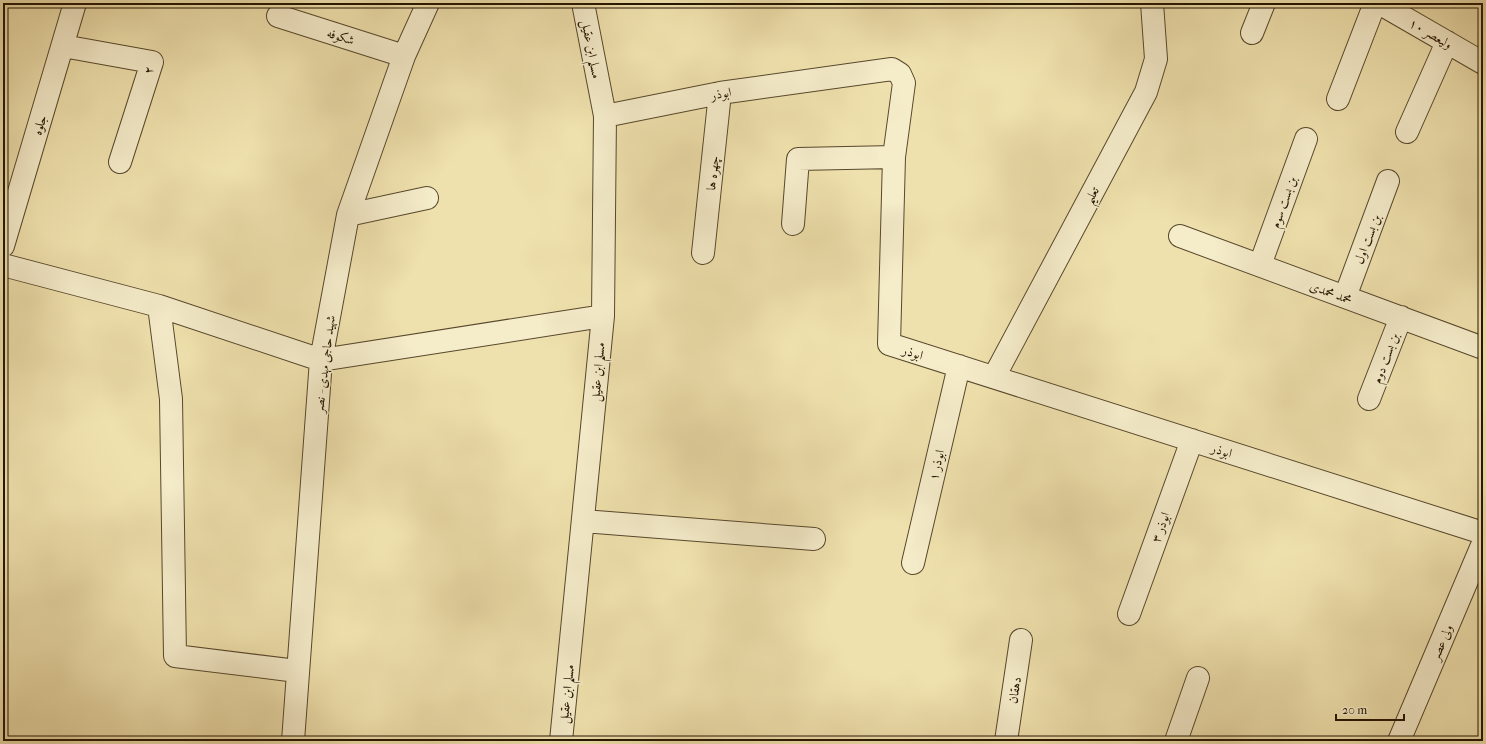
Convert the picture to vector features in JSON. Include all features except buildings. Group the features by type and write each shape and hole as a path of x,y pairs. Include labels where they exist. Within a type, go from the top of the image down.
{"street":[{"name":"جلوه","path":"3,246 75,3"},
{"name":"شهید حاجی مهدی - نصر","path":"292,741 321,360 348,215 404,56 428,3"},
{"name":"مسلم ابن عقیل","path":"561,741 603,316 605,116 583,3"},
{"name":"تعلیم","path":"994,377 1146,92 1156,59 1152,3"},
{"path":"1252,33 1264,3"},
{"path":"1338,99 1375,3"},
{"name":"۱۰ ولیعصر","path":"1379,3 1483,63"},
{"name":"شکوفه","path":"278,16 404,56"},
{"path":"1407,132 1446,42"},
{"name":"۲","path":"63,46 152,62 120,162"},
{"name":"ابوذر","path":"605,116 720,93 892,69 900,74 904,83 894,157 889,344 1483,534"},
{"name":"چهره ها","path":"703,253 720,93"},
{"name":"بن بست سوم","path":"1260,265 1306,139"},
{"path":"793,224 798,158 894,157"},
{"name":"بن بست اول","path":"1345,297 1388,181"},
{"path":"348,215 427,198"},
{"name":"محمد محمدی","path":"1180,236 1483,348"},
{"path":"3,265 159,306 321,360 603,316"},
{"path":"159,306 171,399 175,656 297,671"},
{"name":"بن بست دوم","path":"1369,399 1401,317"},
{"name":"ابوذر ۱","path":"913,563 959,366"},
{"name":"ابوذر ۳","path":"1129,614 1192,440"},
{"path":"583,521 814,538"},
{"name":"ولی عصر","path":"1399,741 1483,543"},
{"name":"دهقان","path":"1006,741 1021,640"},
{"path":"1176,741 1198,678"}]}
